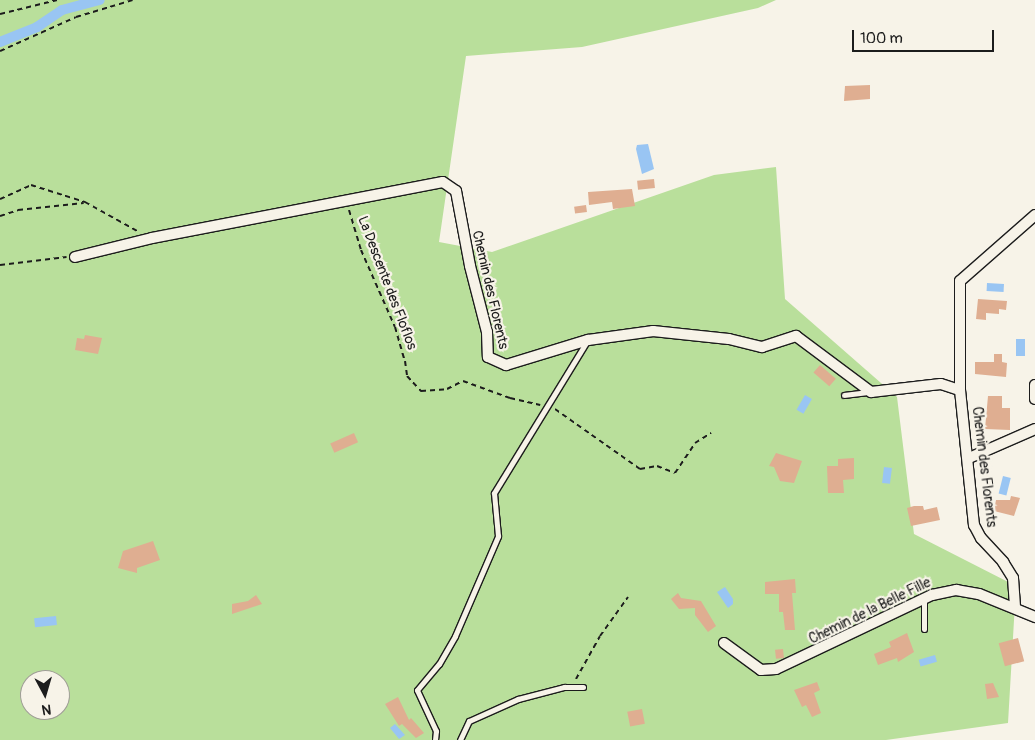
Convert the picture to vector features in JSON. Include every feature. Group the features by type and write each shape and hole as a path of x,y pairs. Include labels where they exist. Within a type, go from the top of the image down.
{"street":[{"name":"Chemin des Florents","path":"75,257 152,238 443,182 456,191 487,332 488,357 506,365 588,340 653,330 729,339 762,347 796,336 870,392 941,384 960,390 976,532 1012,578 1014,606"},
{"path":"960,390 960,281 1035,216"},
{"path":"1035,385 1035,398"},
{"path":"969,458 1035,428"},
{"name":"Chemin de la Belle Fille","path":"724,644 761,670 776,669 924,599 956,590 1014,606 1035,616"}],"lane":[{"path":"435,740 436,731 417,690 439,664 475,593 498,536 494,493 588,340"},
{"path":"844,395 870,392"},
{"path":"924,599 924,629"},
{"path":"460,740 469,721 518,699 564,687 583,687"}],"path":[{"path":"0,14 57,0"},
{"path":"0,51 76,17 133,0"},
{"path":"0,199 31,185 85,202 152,238"},
{"name":"La Descente des Floflos","path":"346,200 361,250 394,327 406,361 407,376 421,391 447,389 463,381 510,398 546,406 565,414 640,469 657,466 675,473 695,443 711,433"},
{"path":"0,216 18,210 85,202"},
{"path":"0,265 75,257"},
{"path":"564,687 575,681 600,636 628,597"}],"green space":[{"path":"0,0 776,0 758,8 582,47 466,56 439,242 492,252 714,175 776,167 785,299 897,397 914,534 1016,586 1008,723 886,740 0,740"}],"water":[{"path":"648,144 654,169 642,174 636,149 637,145"},
{"path":"987,283 1004,284 1004,292 987,291"},
{"path":"1016,339 1025,339 1025,356 1016,356"},
{"path":"805,395 812,399 803,414 796,410"},
{"path":"884,467 892,468 890,484 882,483"},
{"path":"1003,476 1011,478 1006,495 999,493"},
{"path":"725,587 733,599 733,604 728,608 717,592"},
{"path":"56,616 57,625 35,627 34,618"},
{"path":"935,655 937,662 921,666 919,660"},
{"path":"395,724 405,735 399,739 390,728"}],"building":[{"path":"870,85 870,99 844,101 845,86"},
{"path":"654,179 655,188 638,190 637,181"},
{"path":"632,189 635,206 613,209 612,202 589,205 588,192"},
{"path":"586,205 587,212 575,214 574,207"},
{"path":"978,299 1007,301 1006,310 999,309 999,314 986,313 986,320 976,319"},
{"path":"85,335 102,338 98,354 75,350 77,338 84,339"},
{"path":"994,354 1002,354 1002,362 1007,363 1006,377 975,374 975,362 994,362"},
{"path":"820,365 836,379 829,386 813,373"},
{"path":"988,396 1002,396 1002,408 1010,408 1010,430 985,429"},
{"path":"354,433 358,442 334,453 330,444"},
{"path":"776,453 802,461 794,483 780,481 774,467 769,466"},
{"path":"854,458 854,479 843,480 844,493 828,493 827,466 838,466 838,459"},
{"path":"1011,496 1020,498 1014,516 994,511 996,500 1010,500"},
{"path":"923,506 924,510 937,507 940,520 911,526 907,508"},
{"path":"153,541 160,560 137,568 137,573 118,568 123,551"},
{"path":"795,579 796,593 792,593 795,630 785,630 783,612 779,612 779,594 765,594 765,582"},
{"path":"678,593 681,598 701,601 716,626 708,632 695,615 695,608 679,609 671,599"},
{"path":"256,595 262,604 232,614 232,604 248,601"},
{"path":"907,633 914,652 898,662 897,658 878,665 874,654 891,647 889,642"},
{"path":"1018,638 1024,661 1005,666 999,643"},
{"path":"783,649 784,658 776,659 775,650"},
{"path":"817,682 820,690 814,693 821,713 812,717 806,705 802,707 794,690"},
{"path":"993,683 999,697 987,699 985,684"},
{"path":"398,697 409,720 411,718 424,733 416,738 402,724 399,726 385,704"},
{"path":"642,709 645,724 630,727 627,712"}],"waterway":[{"path":"0,42 37,27 62,10 100,0"}]}
